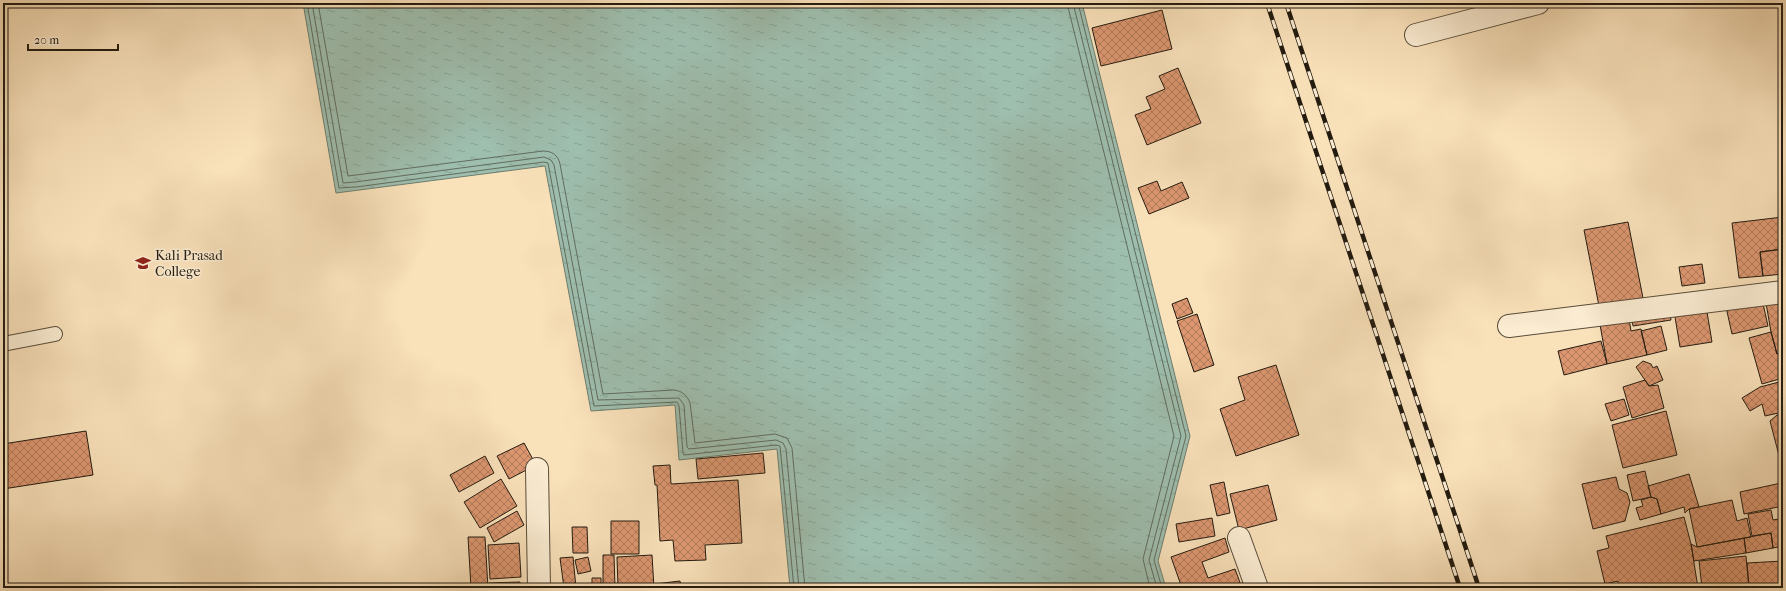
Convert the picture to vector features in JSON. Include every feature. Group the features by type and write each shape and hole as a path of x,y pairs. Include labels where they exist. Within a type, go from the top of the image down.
{"street":[{"path":"1416,35 1538,3"},
{"path":"1509,326 1783,292"},
{"path":"537,469 540,588"},
{"path":"1239,538 1257,588"}],"lane":[{"path":"3,344 55,334"}],"water":[{"path":"303,3 1082,3 1190,436 1158,561 1166,588 790,588 777,449 679,460 675,405 591,411 545,166 336,193"}],"building":[{"path":"151,3 181,3 151,7"},
{"path":"1162,10 1172,49 1101,66 1092,28"},
{"path":"1178,68 1201,123 1147,145 1135,115 1151,109 1146,97 1165,89 1159,76"},
{"path":"1157,181 1161,191 1182,182 1189,198 1149,214 1138,188"},
{"path":"1783,217 1783,249 1760,252 1763,276 1739,278 1732,223"},
{"path":"1628,222 1643,298 1599,306 1584,230"},
{"path":"1783,249 1783,274 1763,276 1760,252"},
{"path":"1702,264 1705,283 1682,286 1679,267"},
{"path":"1187,298 1193,313 1177,319 1172,304"},
{"path":"1762,299 1768,326 1732,334 1726,307"},
{"path":"1783,299 1783,352 1777,354 1771,332 1766,303"},
{"path":"1706,306 1712,342 1680,347 1674,311"},
{"path":"1669,308 1671,320 1633,326 1631,313"},
{"path":"1628,313 1631,331 1641,329 1647,355 1607,364 1599,319"},
{"path":"1197,314 1214,365 1194,372 1177,321"},
{"path":"1661,326 1667,350 1647,355 1641,331"},
{"path":"1771,332 1777,354 1783,352 1783,378 1762,384 1749,338"},
{"path":"1601,341 1607,364 1564,375 1558,351"},
{"path":"1643,361 1651,364 1653,368 1657,366 1663,380 1649,386 1636,367"},
{"path":"1276,365 1299,435 1236,456 1220,409 1245,400 1238,377"},
{"path":"1645,380 1649,386 1658,385 1664,408 1632,418 1623,387"},
{"path":"1783,381 1783,412 1765,416 1762,404 1750,411 1742,398 1760,387"},
{"path":"1624,399 1629,415 1611,421 1605,404"},
{"path":"1666,411 1677,455 1623,468 1612,425"},
{"path":"1783,414 1783,471 1770,421 1777,415"},
{"path":"86,431 93,475 3,489 3,444"},
{"path":"524,443 536,465 509,479 497,456"},
{"path":"763,453 765,473 698,479 696,459"},
{"path":"485,456 494,473 459,492 450,475"},
{"path":"670,465 671,484 738,480 742,543 705,545 706,560 675,561 673,540 660,541 657,485 655,485 653,466"},
{"path":"1645,471 1651,497 1633,501 1627,475"},
{"path":"1689,474 1699,507 1689,509 1685,513 1684,507 1661,514 1657,499 1651,497 1648,486"},
{"path":"1616,477 1619,489 1627,493 1630,502 1625,521 1593,529 1582,484"},
{"path":"501,479 517,506 480,528 464,502"},
{"path":"1224,482 1230,513 1217,516 1210,485"},
{"path":"1781,483 1783,491 1783,546 1773,548 1771,533 1752,536 1748,514 1771,510 1773,520 1779,519 1780,510 1778,507 1744,514 1740,492"},
{"path":"1268,485 1277,520 1239,530 1230,494"},
{"path":"1651,497 1657,499 1661,514 1640,520 1636,508 1643,506 1641,500"},
{"path":"1732,500 1737,521 1747,518 1751,537 1697,547 1689,509"},
{"path":"517,511 524,525 494,542 487,528"},
{"path":"1684,517 1691,544 1698,588 1619,588 1618,581 1605,584 1597,551 1609,548 1606,536"},
{"path":"1212,518 1215,536 1179,542 1176,524"},
{"path":"611,521 639,521 639,554 611,554"},
{"path":"572,527 587,527 588,553 573,553"},
{"path":"1771,533 1773,548 1746,553 1744,538"},
{"path":"468,537 485,537 488,588 471,588"},
{"path":"1225,538 1229,552 1202,562 1208,578 1235,569 1242,588 1182,588 1171,557"},
{"path":"1744,538 1746,553 1694,561 1691,544 1697,547"},
{"path":"519,543 521,577 490,579 488,545"},
{"path":"603,555 614,555 615,588 603,588"},
{"path":"652,555 654,588 618,588 617,557"},
{"path":"1746,556 1749,588 1702,588 1699,561"},
{"path":"573,557 576,588 564,588 560,558"},
{"path":"588,557 591,571 578,574 575,560"},
{"path":"1783,561 1783,588 1749,588 1747,563"},
{"path":"592,578 601,578 601,588 592,588"},
{"path":"680,581 681,588 655,588 655,584"},
{"path":"520,582 521,588 490,588 489,583"}],"railway":[{"path":"1267,3 1460,588"},
{"path":"1286,3 1479,588"}],"place":[{"name":"Kali Prasad College","path":"143,263"}]}
